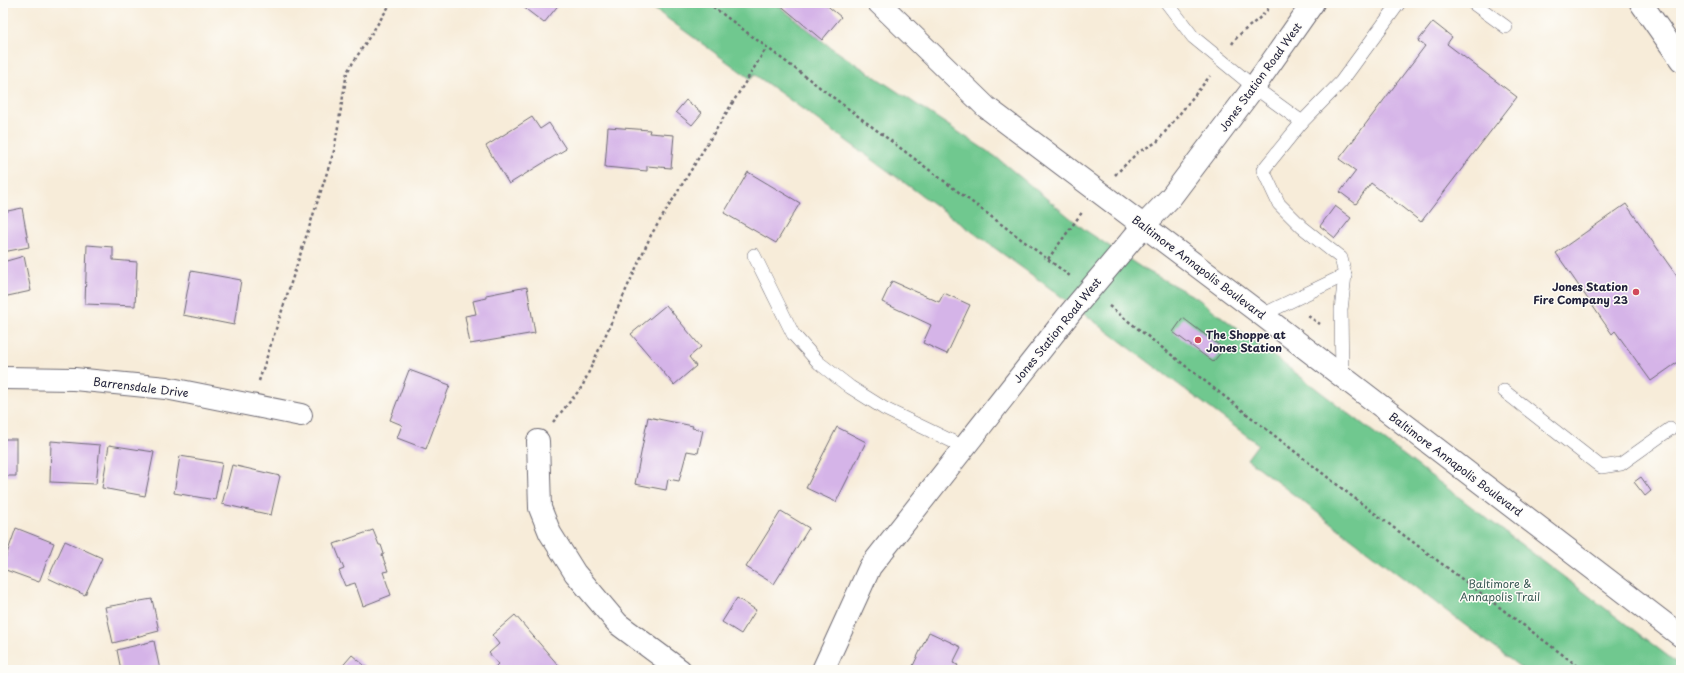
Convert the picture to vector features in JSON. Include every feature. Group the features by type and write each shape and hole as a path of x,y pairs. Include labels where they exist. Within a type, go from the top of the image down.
{"main road":[{"name":"Baltimore Annapolis Boulevard","path":"879,3 986,107 1144,225 1681,636"},
{"name":"Jones Station Road West","path":"823,670 870,567 1089,290 1144,225 1171,197 1254,87 1313,3"},
{"path":"1641,3 1681,60"},
{"name":"Barrensdale Drive","path":"3,378 74,379 166,388 301,415"},
{"path":"538,441 540,508 550,533 570,566 618,624 680,670"}],"lane":[{"path":"1167,3 1193,37 1254,87 1302,122"},
{"path":"1342,377 1341,310 1345,275 1341,258 1302,227 1279,204 1263,170 1302,122 1341,82 1399,3"},
{"path":"1473,3 1506,27"},
{"path":"754,254 793,334 819,363 850,387 885,410 964,447"},
{"path":"1262,315 1345,275"},
{"path":"1504,391 1600,467 1621,464 1670,429"}],"path":[{"path":"252,405 334,151 347,72 391,3"},
{"path":"708,3 1089,290 1349,494 1583,670"},
{"path":"1129,159 1138,152 1157,142 1222,61 1236,37 1250,27 1272,3"},
{"path":"538,441 582,387 651,234 767,47"},
{"path":"1048,259 1078,217"},
{"path":"1307,315 1326,328"}],"green space":[{"name":"Baltimore & Annapolis Trail","path":"646,3 775,3 830,47 996,157 1085,230 1142,268 1197,298 1681,666 1681,670 1524,670 1247,459 1258,444 1039,280 754,74 751,79"}],"building":[{"path":"518,3 560,3 544,23"},
{"path":"778,3 824,3 841,17 822,40"},
{"path":"1433,22 1452,37 1447,44 1517,97 1421,222 1371,183 1356,204 1340,192 1356,171 1339,159 1425,46 1418,41"},
{"path":"686,100 702,113 692,125 676,112"},
{"path":"532,117 540,129 549,123 566,149 509,184 486,146"},
{"path":"608,127 650,130 649,133 674,135 671,168 647,166 647,171 605,167"},
{"path":"748,172 800,203 776,243 724,213"},
{"path":"1626,204 1681,282 1681,360 1651,381 1615,331 1612,334 1556,253"},
{"path":"1335,206 1351,218 1335,238 1320,226"},
{"path":"22,208 29,247 3,252 3,212"},
{"path":"87,245 113,247 113,260 137,262 135,306 85,304"},
{"path":"24,256 31,291 3,297 3,262"},
{"path":"191,271 241,280 234,325 183,315"},
{"path":"892,281 939,302 944,293 970,305 947,354 923,343 931,325 882,302"},
{"path":"527,287 535,333 470,344 465,316 476,314 473,301 486,298 486,295"},
{"path":"666,305 701,347 689,357 696,366 674,385 631,334"},
{"name":"The Shoppe at Jones Station","path":"1183,318 1224,349 1213,362 1173,332"},
{"path":"409,370 450,385 426,449 397,438 402,425 390,420"},
{"path":"648,417 693,426 692,428 703,430 698,453 687,451 679,481 668,479 666,490 635,484"},
{"path":"837,427 866,442 836,502 806,488"},
{"path":"3,439 16,439 16,476 3,476"},
{"path":"51,441 100,445 96,484 50,482"},
{"path":"109,445 154,452 145,496 102,488"},
{"path":"180,456 222,463 215,500 174,493"},
{"path":"232,465 280,476 271,515 222,504"},
{"path":"1641,477 1651,491 1645,496 1634,482"},
{"path":"781,511 809,528 774,584 746,567"},
{"path":"16,528 54,543 39,582 3,569 3,565"},
{"path":"373,530 384,554 382,555 388,571 383,572 391,595 363,606 355,583 345,586 339,571 344,569 334,544"},
{"path":"65,541 102,558 85,595 48,578"},
{"path":"737,598 756,610 741,634 722,622"},
{"path":"152,599 159,631 113,643 105,607"},
{"path":"515,615 559,666 553,670 498,670 495,667 498,664 489,653 499,644 492,635"},
{"path":"929,632 961,647 953,663 958,665 955,670 911,670"},
{"path":"154,641 160,670 121,670 117,650"},
{"path":"352,655 370,670 339,670"}],"place":[{"name":"Jones Station Fire Company 23","path":"1636,292"},
{"name":"The Shoppe at Jones Station","path":"1198,340"}]}
